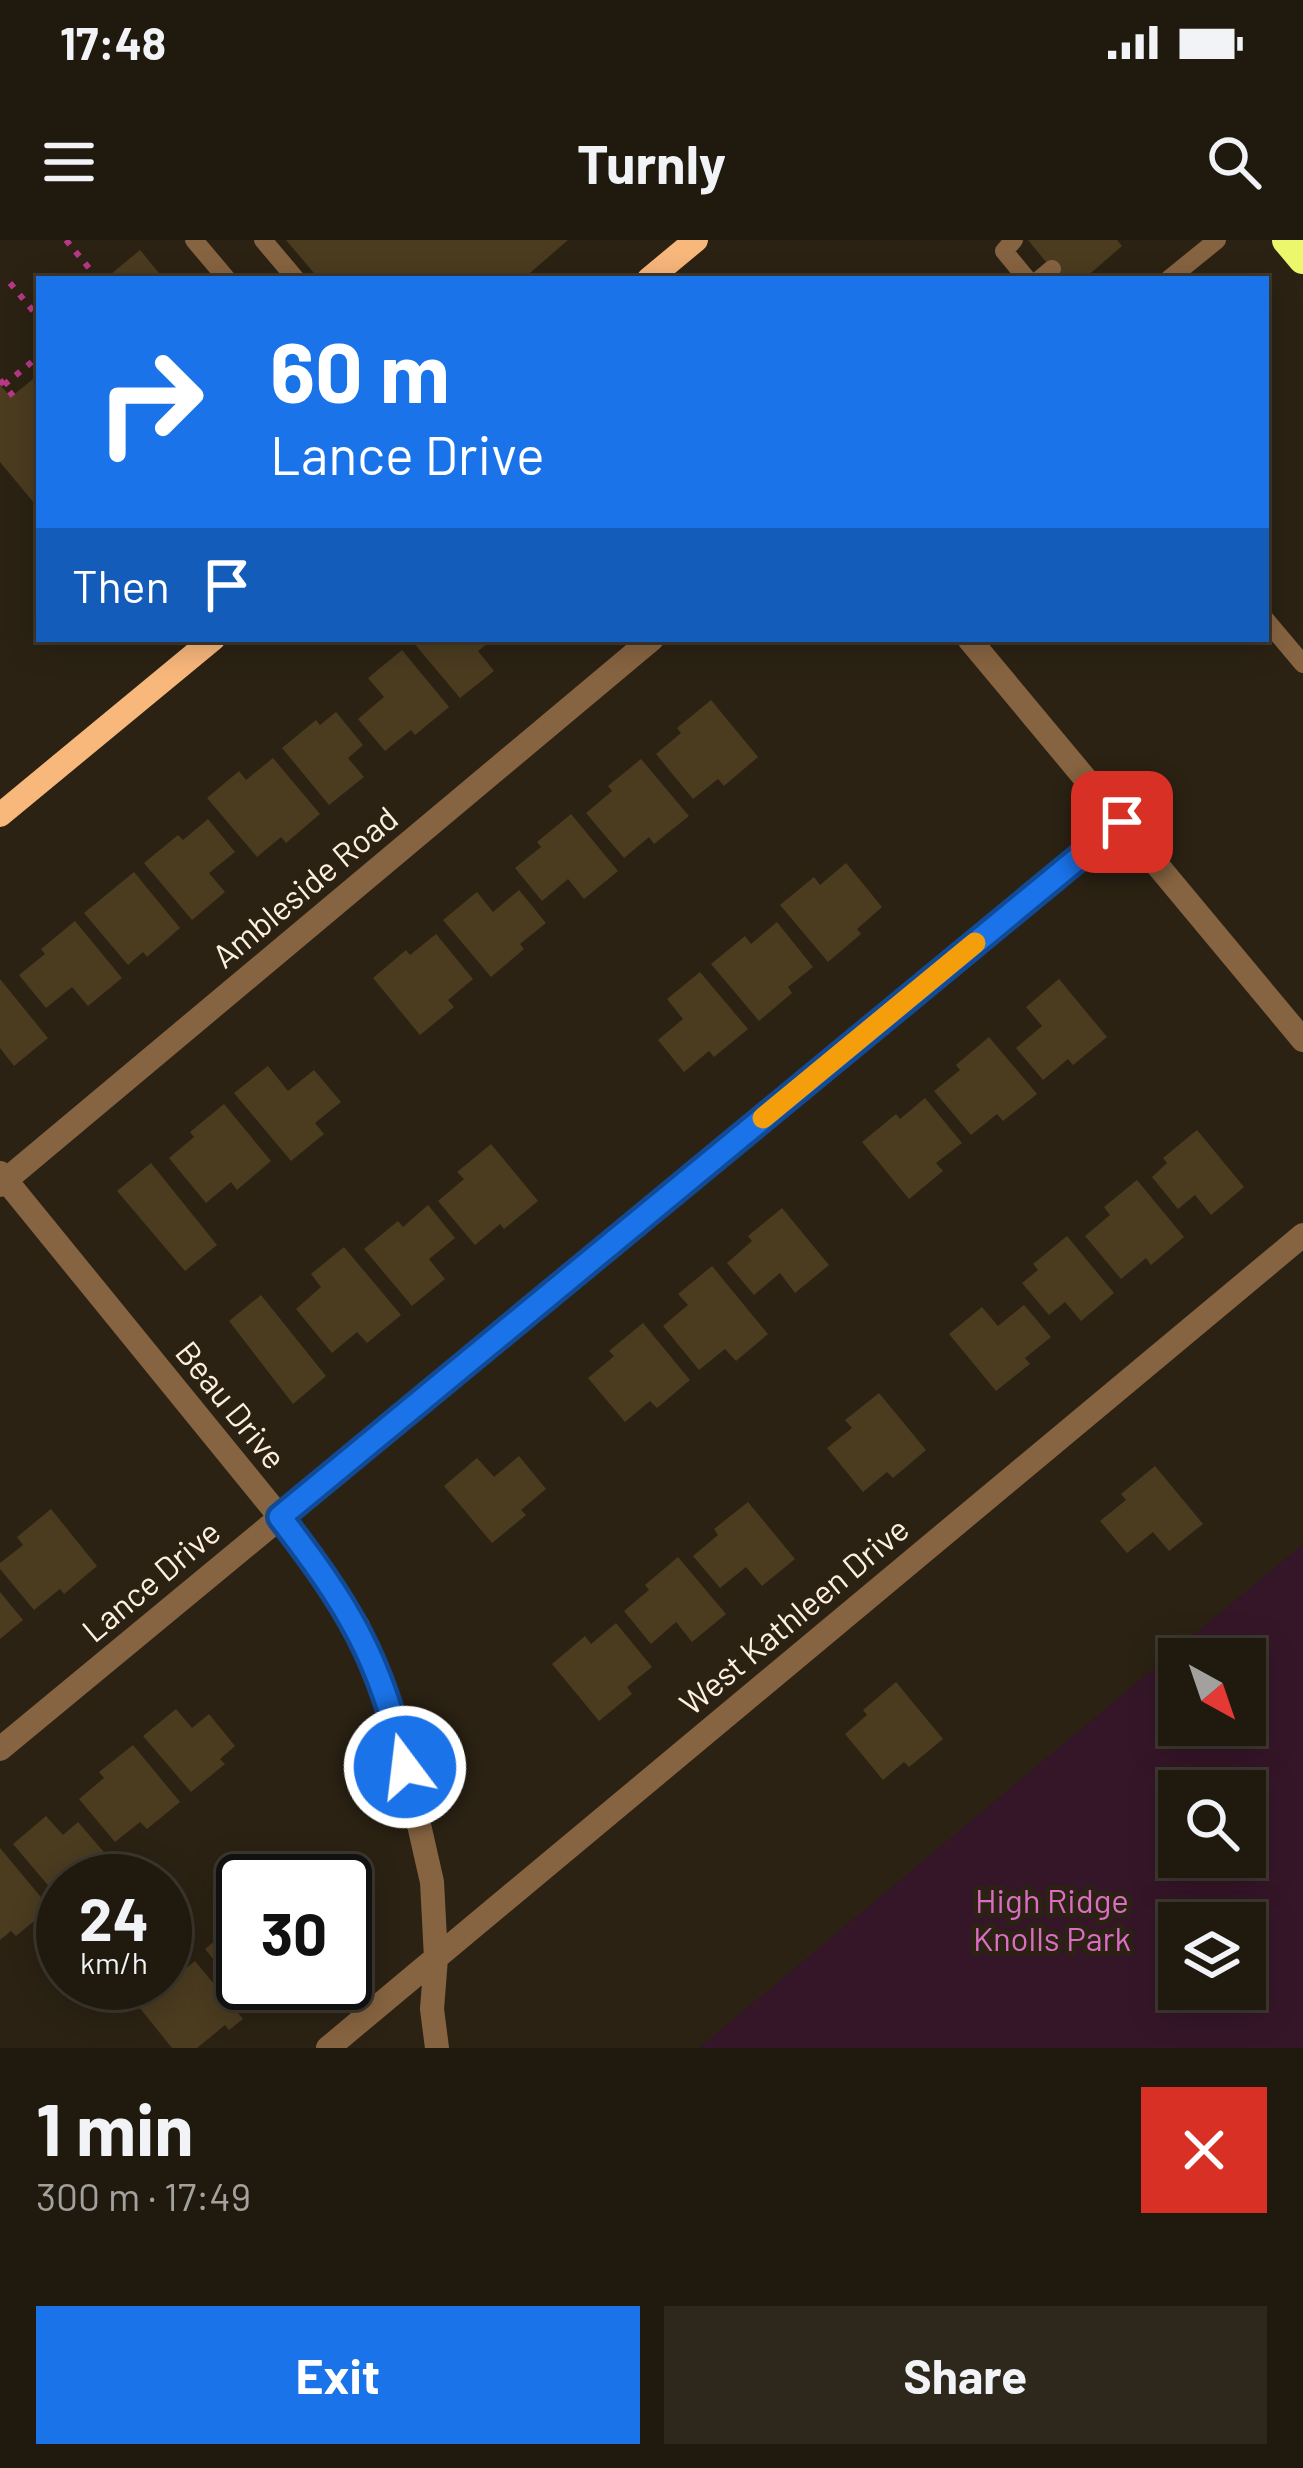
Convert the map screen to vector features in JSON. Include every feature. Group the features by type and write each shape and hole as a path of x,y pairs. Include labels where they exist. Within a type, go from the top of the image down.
{"main road":[{"path":"1287,240 1303,259"},
{"path":"652,276 686,243"},
{"path":"0,815 209,642"}],"street":[{"name":"Ambleside Road","path":"2,1179 648,642"},
{"path":"972,642 1303,1040"},
{"name":"Lance Drive","path":"0,1749 1122,822"},
{"name":"Beau Drive","path":"2,1179 280,1517 348,1610 397,1728 432,1882 436,1958 432,2009 437,2048"},
{"name":"West Kathleen Drive","path":"328,2048 1303,1235"}],"lane":[{"path":"194,240 224,276"},
{"path":"263,240 293,276"},
{"path":"1014,240 1004,251 1025,276"},
{"path":"1173,276 1217,240"},
{"path":"1269,624 1303,664"}],"path":[{"path":"66,240 96,276"},
{"path":"10,284 36,314"},
{"path":"13,396 2,383 36,358"}],"green space":[{"name":"High Ridge Knolls Park","path":"1303,1544 1303,2048 699,2048 1158,1665 1158,1746 1266,1746 1266,1638 1190,1638"}],"building":[{"path":"286,240 568,240 526,276 316,276"},
{"path":"1028,240 1117,240 1122,246 1087,276 1058,276"},
{"path":"140,250 162,276 109,276"},
{"path":"36,376 36,505 0,462 0,385 11,397"},
{"path":"413,642 489,642 478,651 494,671 460,698"},
{"path":"402,650 449,707 415,735 411,730 385,751 358,719 384,697 368,678"},
{"path":"711,700 758,757 724,786 718,779 693,799 656,754 681,733 677,728"},
{"path":"336,712 363,745 348,758 364,777 329,805 282,748 316,720 320,725"},
{"path":"273,758 320,814 286,843 281,837 257,857 207,798 239,771 246,780"},
{"path":"641,759 689,816 654,844 649,837 624,858 586,813 612,791 608,786"},
{"path":"571,814 618,871 584,899 568,879 542,901 515,868"},
{"path":"208,819 235,852 209,873 225,892 192,920 144,863 178,835 183,840"},
{"path":"846,863 882,907 857,929 861,934 828,962 780,905 814,877 820,885"},
{"path":"134,872 180,928 147,957 143,952 128,965 84,913"},
{"path":"519,890 546,923 491,977 443,920 477,892 493,912"},
{"path":"75,921 122,978 88,1006 72,987 46,1008 19,975"},
{"path":"777,922 813,967 759,1021 711,964 745,936 751,944"},
{"path":"436,934 473,979 448,1000 454,1007 420,1035 373,978 406,950 410,955"},
{"path":"700,972 748,1029 714,1057 709,1051 684,1072 658,1040 683,1019 667,999"},
{"path":"0,979 48,1038 14,1066 0,1048"},
{"path":"1059,979 1107,1037 1073,1065 1068,1059 1043,1080 1016,1048 1042,1026 1026,1007"},
{"path":"989,1037 1037,1094 1003,1121 997,1114 971,1135 934,1091"},
{"path":"268,1066 288,1091 314,1070 341,1102 315,1123 324,1134 291,1161 234,1093"},
{"path":"925,1098 962,1143 936,1163 943,1171 909,1199 862,1142"},
{"path":"224,1104 271,1161 237,1190 231,1182 206,1203 169,1158 194,1137 190,1132"},
{"path":"1197,1130 1244,1187 1211,1215 1195,1195 1178,1209 1152,1177 1167,1163 1163,1158"},
{"path":"491,1144 538,1201 475,1245 438,1201 464,1179 457,1172"},
{"path":"151,1163 217,1245 185,1271 117,1191"},
{"path":"1137,1180 1184,1237 1151,1265 1146,1258 1121,1279 1085,1236 1110,1215 1104,1207"},
{"path":"428,1205 455,1238 429,1259 445,1279 412,1306 364,1249 398,1221 403,1227"},
{"path":"782,1208 829,1265 795,1293 780,1273 754,1295 727,1263 752,1241 748,1236"},
{"path":"1067,1236 1114,1293 1081,1321 1065,1302 1049,1315 1022,1283 1038,1270 1033,1264"},
{"path":"344,1247 401,1315 367,1343 357,1332 332,1353 296,1309 321,1287 311,1274"},
{"path":"712,1266 768,1334 736,1361 725,1349 699,1370 663,1326 688,1305 678,1294"},
{"path":"261,1295 326,1376 293,1404 229,1321"},
{"path":"1024,1305 1051,1337 1025,1358 1030,1364 996,1391 949,1334 982,1307 998,1326"},
{"path":"643,1323 690,1380 657,1408 650,1401 625,1422 588,1378 614,1356 609,1351"},
{"path":"879,1393 926,1450 893,1478 887,1472 863,1492 827,1448 852,1428 845,1420"},
{"path":"519,1456 546,1489 521,1510 526,1515 492,1543 444,1486 477,1458 494,1477"},
{"path":"1155,1466 1203,1524 1169,1551 1153,1532 1127,1553 1100,1521 1126,1500 1121,1494"},
{"path":"748,1502 795,1559 762,1586 746,1567 720,1588 693,1556 718,1535 714,1529"},
{"path":"51,1509 97,1566 64,1594 60,1589 34,1610 0,1563 23,1545 17,1537"},
{"path":"678,1557 726,1614 692,1642 676,1622 651,1644 624,1611"},
{"path":"0,1592 23,1620 0,1639"},
{"path":"616,1623 652,1667 627,1687 632,1694 599,1721 552,1664 585,1636 591,1644"},
{"path":"896,1682 943,1739 909,1767 904,1762 883,1780 845,1734 867,1715 863,1710"},
{"path":"176,1709 192,1728 209,1714 235,1746 220,1759 225,1764 191,1792 143,1736"},
{"path":"133,1745 180,1802 147,1829 140,1822 115,1842 79,1799 104,1778 99,1772"},
{"path":"46,1816 63,1835 78,1822 106,1854 36,1854 36,1871 13,1844"},
{"path":"0,1848 36,1891 36,1920 16,1936 11,1931 0,1940"},
{"path":"216,1940 216,1962 205,1949"},
{"path":"195,1961 216,1986 216,2010 236,2010 243,2019 229,2030 225,2025 197,2048 172,2048 141,2010 192,2010"}],"slow traffic":[{"path":"763,1118 975,943"}],"route":[{"path":"405,1767 397,1728 358,1626 280,1517 1122,822"}]}
